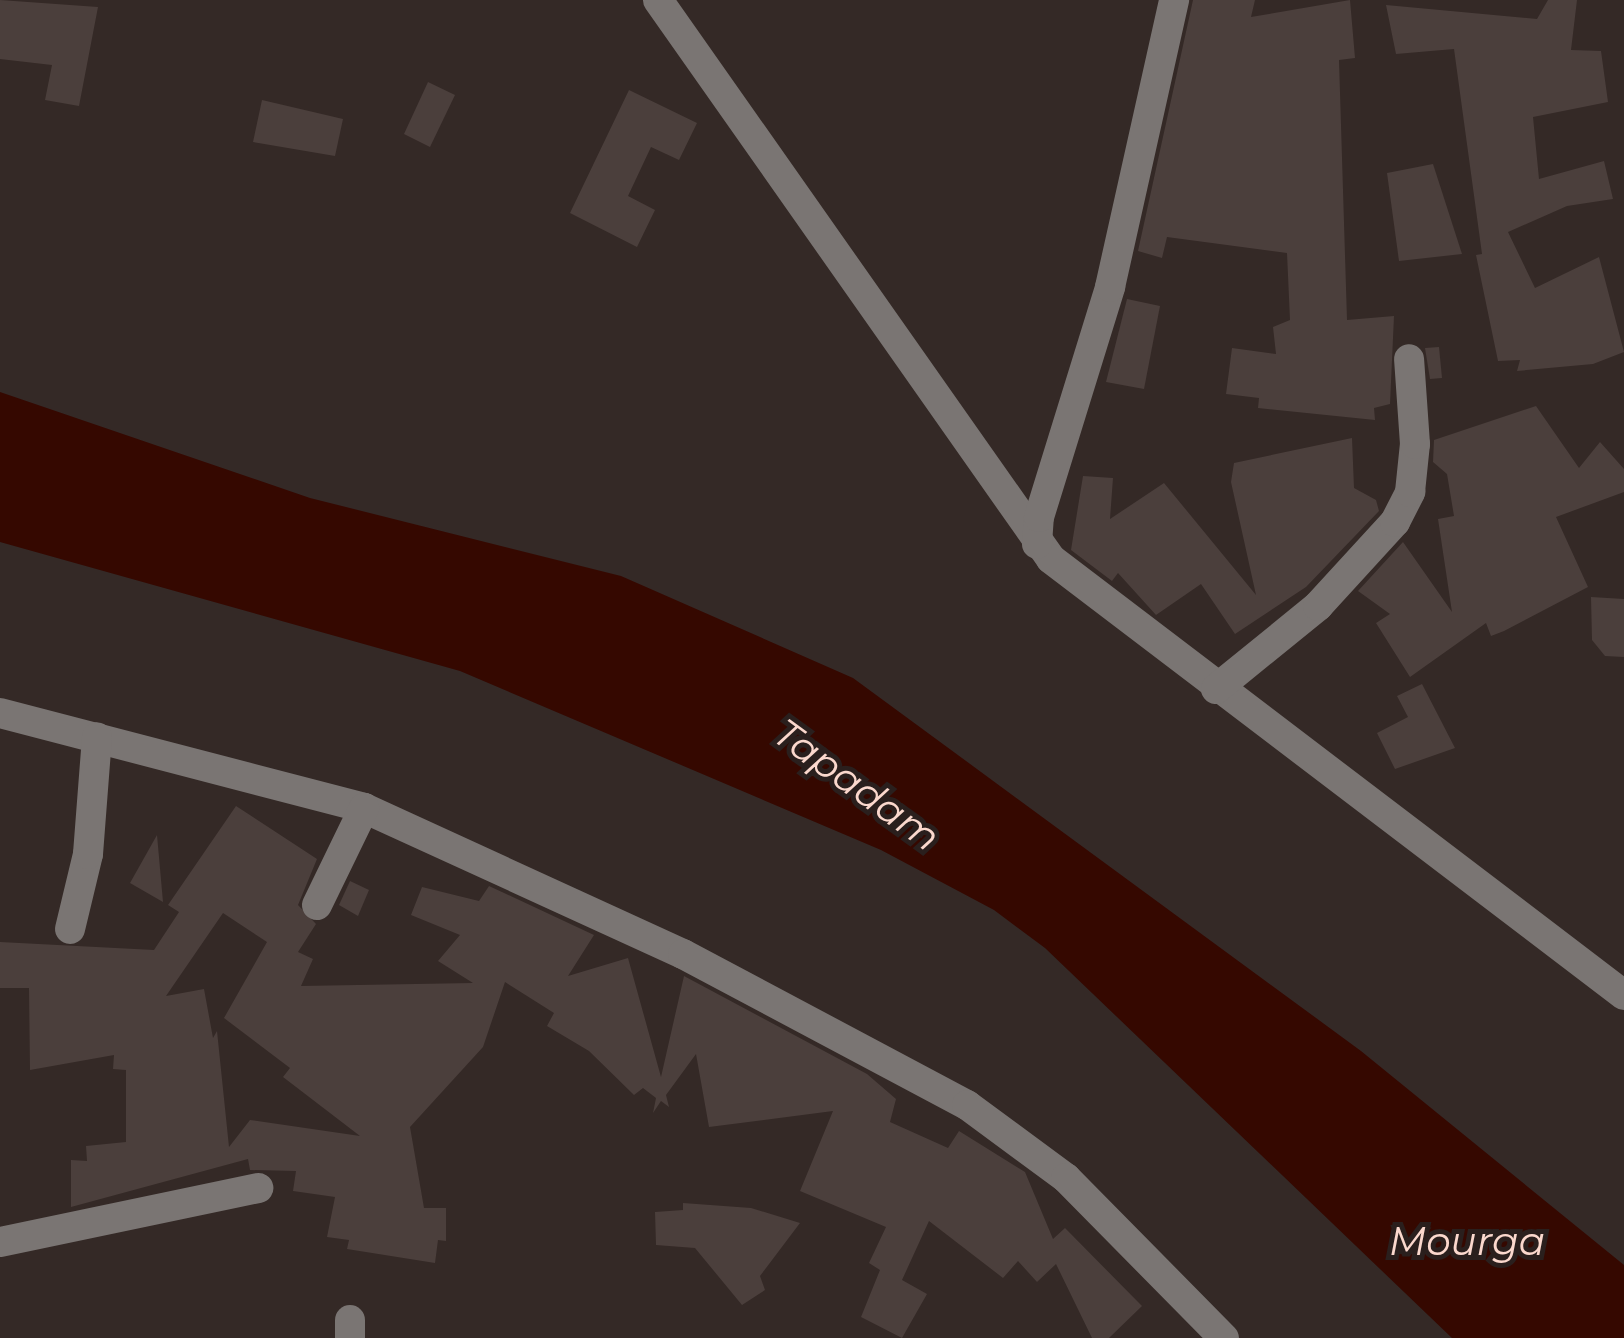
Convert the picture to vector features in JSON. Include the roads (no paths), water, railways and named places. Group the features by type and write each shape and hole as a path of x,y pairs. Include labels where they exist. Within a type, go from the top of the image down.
{"street":[{"path":"658,0 1037,544 1216,689 1624,995"},
{"path":"1037,544 1039,517 1110,286 1174,0"},
{"path":"1216,689 1318,606 1395,522 1411,492 1415,444 1409,359"},
{"path":"0,712 364,808 683,954 967,1105 1066,1178 1224,1338"},
{"path":"70,929 88,854 97,737"},
{"path":"317,905 364,808"},
{"path":"0,1241 258,1188"}],"water":[{"name":"Mourga","path":"0,392 310,498 621,576 853,678 1361,1051 1624,1265 1624,1338 1452,1338 1045,948 994,910 881,850 460,671 0,542"}],"water label":[{"name":"Tapadam","path":"857,785"}]}
